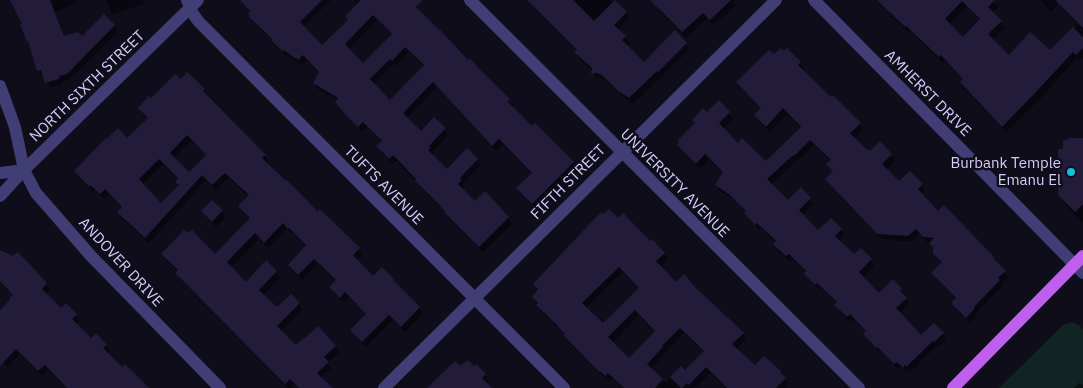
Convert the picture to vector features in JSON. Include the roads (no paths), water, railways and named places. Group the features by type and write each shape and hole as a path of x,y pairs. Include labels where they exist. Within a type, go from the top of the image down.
{"main road":[{"path":"953,388 1080,264"}],"street":[{"name":"UNIVERSITY AVENUE","path":"470,0 859,388"},
{"name":"FIFTH STREET","path":"384,388 776,0"},
{"name":"AMHERST DRIVE","path":"814,0 1080,264"},
{"name":"NORTH SIXTH STREET","path":"0,196 192,3"},
{"name":"TUFTS AVENUE","path":"192,3 196,19 564,388"},
{"name":"ANDOVER DRIVE","path":"0,86 15,128 24,170 36,193 91,256 220,388"},
{"path":"0,173 24,170"}],"place":[{"name":"Burbank Temple Emanu El","path":"1071,172"}]}
